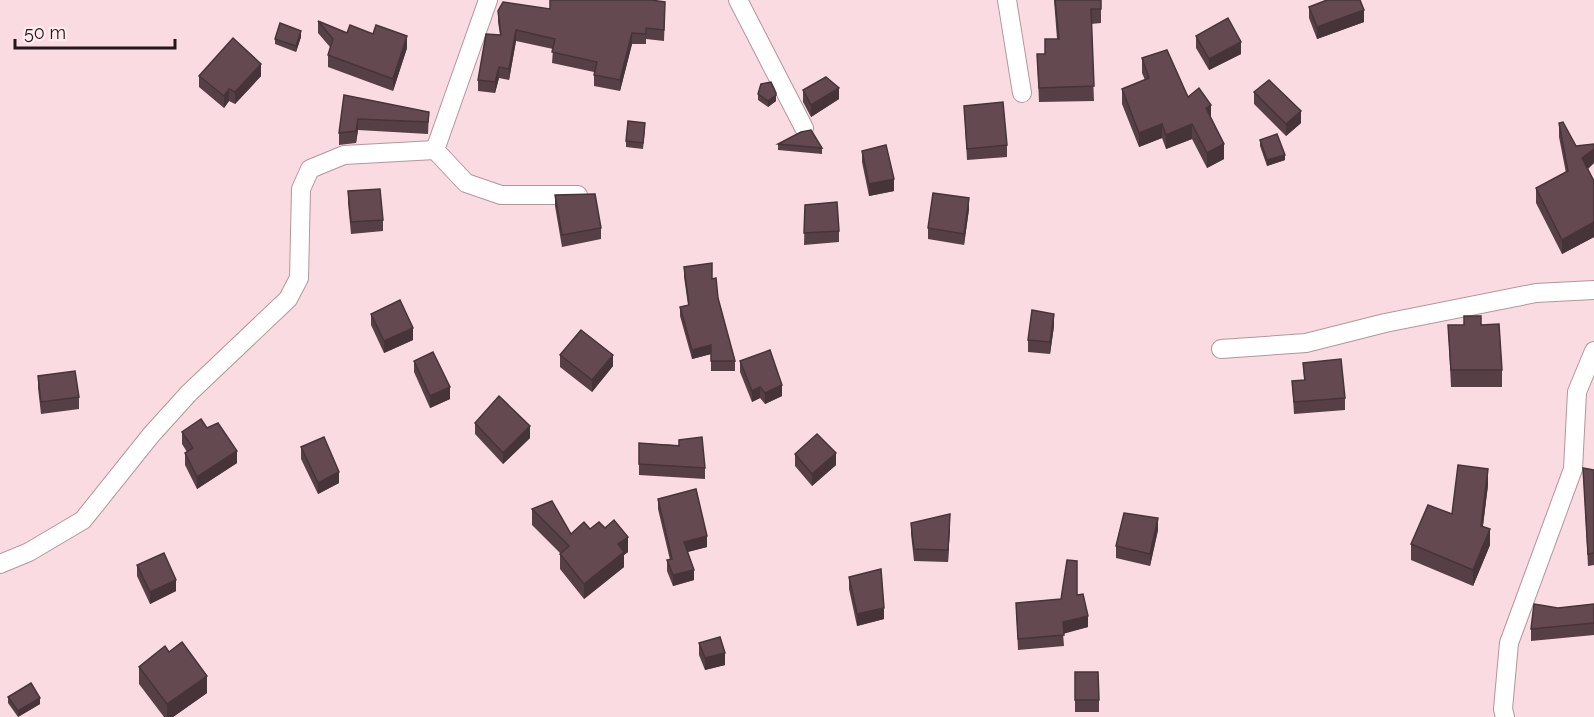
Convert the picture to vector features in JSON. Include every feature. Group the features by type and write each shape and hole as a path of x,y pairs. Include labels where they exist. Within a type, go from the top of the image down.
{"street":[{"path":"435,150 488,0"},
{"path":"738,0 804,128"},
{"path":"1008,0 1022,93"},
{"path":"0,564 29,552 83,520 151,435 189,393 288,299 299,278 301,189 310,169 344,155 435,150 466,183 501,195 594,195"},
{"path":"1221,349 1306,343 1385,323 1536,293 1594,290"},
{"path":"1505,717 1503,709 1509,643 1573,469 1577,392 1594,351"}],"building":[{"path":"550,0 665,2 664,30 646,28 646,34 632,33 620,80 594,75 597,62 552,52 555,39 516,30 509,69 499,67 495,82 478,80 486,34 501,35 498,11 503,2 550,9"},
{"path":"1055,0 1101,0 1101,9 1091,9 1094,86 1039,88 1037,54 1045,54 1045,39 1059,39"},
{"path":"1327,0 1360,0 1364,10 1317,27 1309,7"},
{"path":"1228,18 1241,42 1209,59 1196,36"},
{"path":"318,21 347,33 350,25 373,34 376,25 407,36 393,79 328,55 333,39"},
{"path":"280,23 301,31 296,46 275,39"},
{"path":"233,38 261,64 235,92 229,89 224,96 199,76"},
{"path":"1167,50 1188,97 1199,88 1211,105 1206,108 1224,144 1207,153 1192,124 1166,135 1162,124 1139,133 1122,89 1149,78 1142,58"},
{"path":"826,77 839,88 811,105 803,90"},
{"path":"1269,80 1301,111 1286,124 1254,92"},
{"path":"771,82 776,95 768,101 758,94 761,84"},
{"path":"344,95 429,112 428,122 358,119 356,131 339,133"},
{"path":"1003,102 1007,145 967,149 964,106"},
{"path":"628,121 645,123 643,143 626,141"},
{"path":"1563,122 1576,146 1594,144 1594,149 1582,158 1594,181 1594,222 1562,240 1536,188 1568,171 1559,123"},
{"path":"811,130 822,148 778,144 801,132"},
{"path":"1277,134 1285,155 1267,160 1260,140"},
{"path":"886,145 894,179 869,184 862,151"},
{"path":"380,189 383,220 351,222 348,191"},
{"path":"933,193 969,198 964,234 928,228"},
{"path":"595,194 601,228 562,235 555,195"},
{"path":"837,202 839,231 804,233 805,205"},
{"path":"712,263 712,279 716,278 718,298 735,361 711,361 711,345 692,350 680,307 689,305 684,267"},
{"path":"400,300 413,328 384,341 371,314"},
{"path":"1032,310 1054,314 1050,342 1028,340"},
{"path":"1464,316 1481,316 1481,325 1499,324 1502,370 1451,370 1448,325 1464,325"},
{"path":"581,330 613,355 592,380 560,355"},
{"path":"770,350 782,385 765,393 760,387 752,391 740,361"},
{"path":"433,352 450,387 430,396 414,361"},
{"path":"1341,359 1345,398 1294,402 1292,381 1305,380 1303,363"},
{"path":"75,371 79,397 41,402 38,376"},
{"path":"499,396 530,426 503,453 475,423"},
{"path":"201,419 207,428 218,423 237,451 197,477 185,453 193,448 182,432"},
{"path":"817,434 836,453 812,474 795,454"},
{"path":"324,437 339,472 318,483 301,447"},
{"path":"702,437 705,468 639,464 639,443 679,446 679,440"},
{"path":"1458,465 1488,469 1481,526 1490,529 1473,570 1411,544 1428,505 1452,514"},
{"path":"1583,468 1594,470 1594,553 1588,554"},
{"path":"696,489 707,536 684,542 694,570 673,575 667,560 672,559 658,499"},
{"path":"552,501 571,534 584,522 590,529 599,522 605,528 614,520 628,537 618,544 624,552 584,584 560,554 569,546 532,509"},
{"path":"1124,513 1158,518 1150,554 1116,546"},
{"path":"950,514 948,550 914,549 911,523"},
{"path":"164,553 176,580 150,592 137,565"},
{"path":"1067,560 1077,561 1077,595 1083,594 1088,616 1063,622 1064,635 1018,639 1016,603 1061,599"},
{"path":"881,569 884,608 857,614 849,577"},
{"path":"1534,604 1558,608 1594,604 1594,623 1531,629"},
{"path":"720,637 725,653 705,658 699,643"},
{"path":"182,642 207,676 167,704 139,667 165,646 169,652"},
{"path":"1075,672 1098,672 1099,700 1075,700"},
{"path":"31,683 40,698 18,711 8,697"}]}
